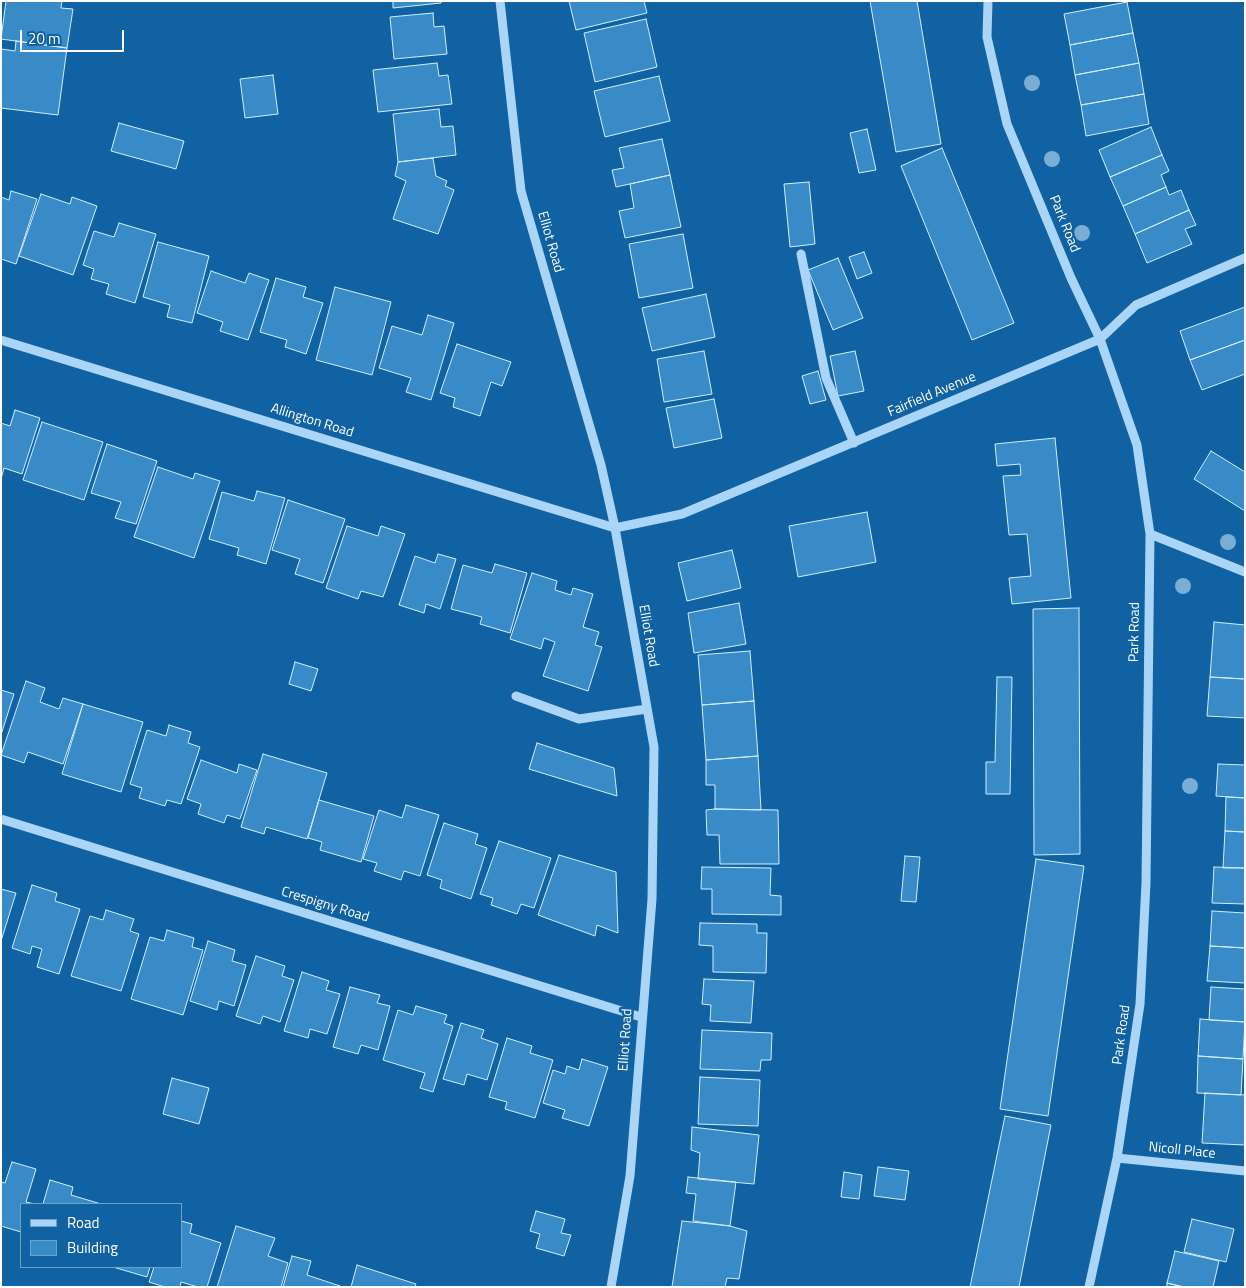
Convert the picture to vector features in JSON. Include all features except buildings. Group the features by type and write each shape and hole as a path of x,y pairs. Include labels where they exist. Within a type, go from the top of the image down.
{"street":[{"name":"Elliot Road","path":"500,1 521,191 601,465 615,528 654,747 652,899 641,1017 630,1176 611,1287"},
{"name":"Park Road","path":"988,1 987,36 1007,124 1071,278 1100,339 1137,445 1150,534 1146,883 1140,1004 1117,1158 1089,1287"},
{"path":"802,254 826,378 854,443"},
{"name":"Fairfield Avenue","path":"615,528 682,514 1100,339 1136,305 1245,258"},
{"name":"Allington Road","path":"1,340 615,528"},
{"path":"1150,534 1245,572"},
{"path":"516,696 578,719 647,709"},
{"name":"Crespigny Road","path":"1,819 641,1017"},
{"name":"Nicoll Place","path":"1117,1158 1245,1171"}]}
